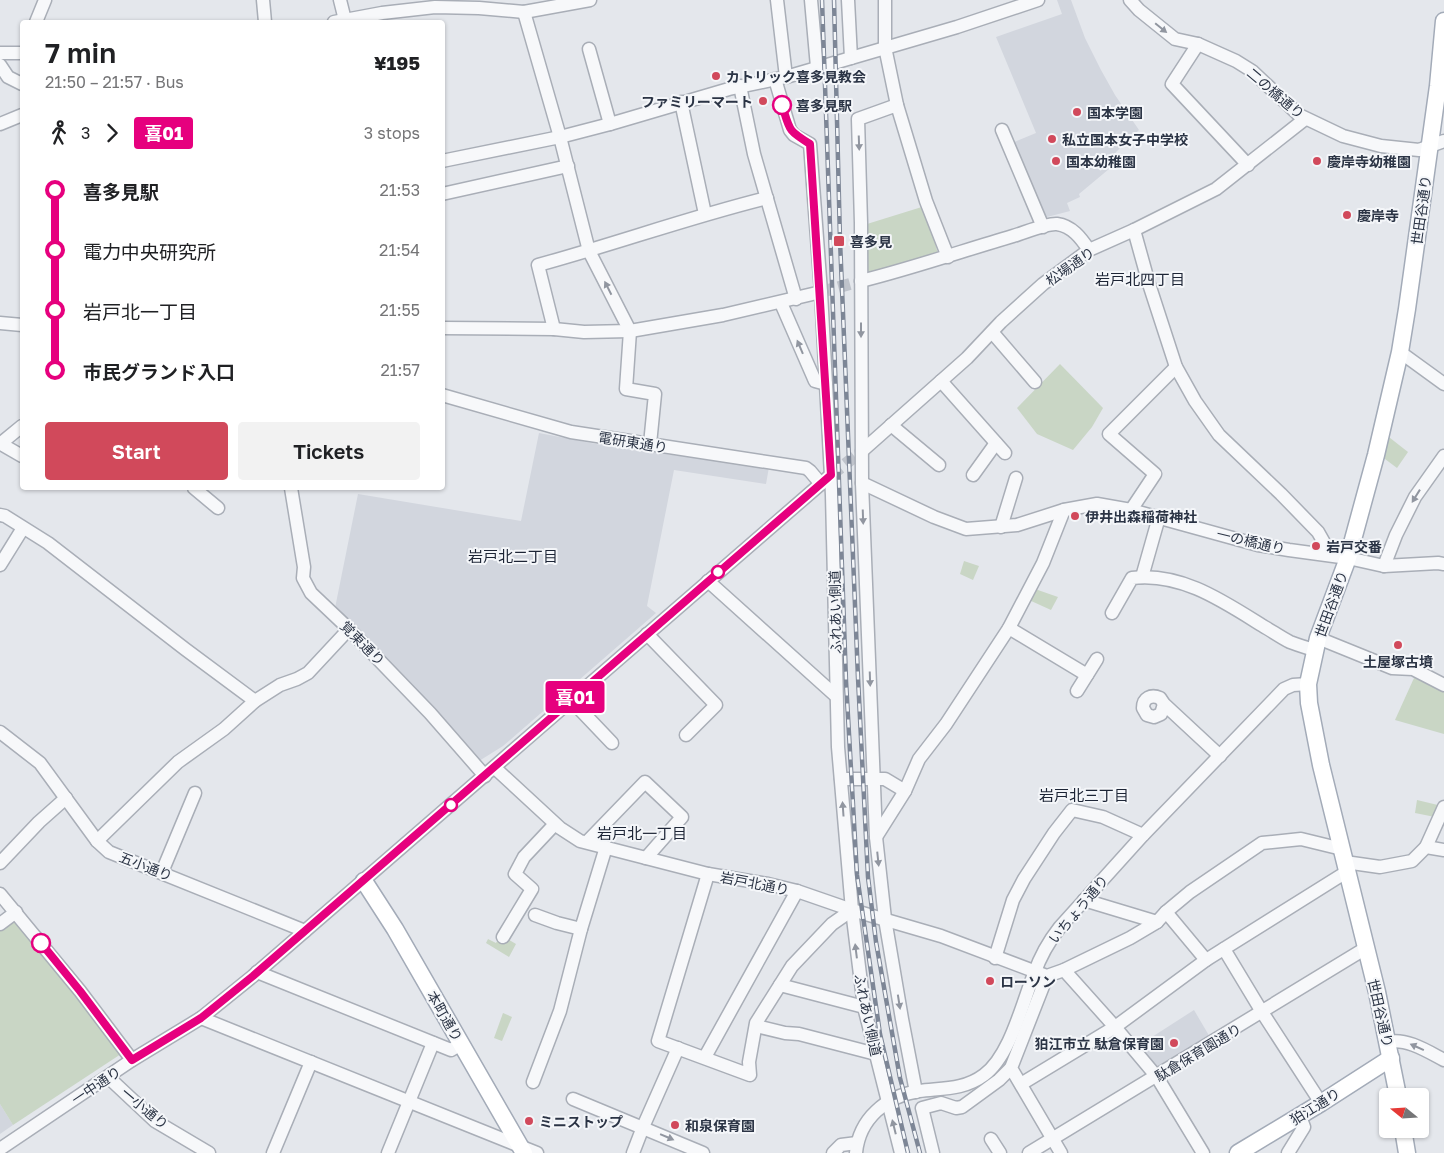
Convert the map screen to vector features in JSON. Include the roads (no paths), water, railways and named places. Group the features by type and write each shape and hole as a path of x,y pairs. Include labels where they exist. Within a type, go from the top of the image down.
{"main road":[{"name":"世田谷通り","path":"1397,1088 1390,1050 1321,765 1309,703 1308,684 1317,644 1348,558 1378,446 1400,352 1437,143 1444,21"},
{"name":"本町通り","path":"364,881 395,929 522,1149"},
{"name":"狛江通り","path":"1238,1153 1321,1103 1390,1050"},
{"path":"1404,1138 1407,1153"}],"street":[{"path":"37,20 45,0"},
{"path":"263,0 265,20"},
{"path":"339,20 340,0"},
{"path":"354,20 384,18 435,4 479,4 524,12 590,0"},
{"path":"777,0 780,78"},
{"path":"811,0 816,67"},
{"path":"848,0 850,58"},
{"path":"885,0 885,47 897,105 926,200 948,257"},
{"path":"445,160 560,137 610,124 681,102 740,86 780,78 850,58 1038,0"},
{"name":"二の橋通り","path":"1130,0 1139,10 1175,39 1198,44 1252,70 1306,119 1343,136 1382,146 1419,150 1437,143"},
{"path":"524,12 590,250 630,331 626,388 655,394 650,444"},
{"path":"1198,44 1172,84 1248,165"},
{"path":"589,50 610,124"},
{"path":"0,53 20,53"},
{"path":"0,65 8,77 20,83"},
{"name":"ふれあい側道","path":"780,78 790,130 794,135 810,144 821,292 831,475 836,696 852,910 864,1007 901,1153"},
{"path":"740,86 754,154 796,299"},
{"path":"681,102 705,214"},
{"path":"897,105 858,119 862,482 876,837 885,919 916,1092"},
{"path":"0,124 20,116"},
{"name":"松場通り","path":"862,450 941,381 1035,291 1089,250 1216,189 1306,119"},
{"path":"1002,130 1043,228"},
{"path":"445,193 568,166"},
{"path":"554,329 538,265 705,214 767,198"},
{"path":"861,281 904,270 1056,224 1071,229 1081,238 1089,250"},
{"path":"1134,230 1149,284 1176,366 1194,401 1219,435 1318,532 1331,555"},
{"path":"445,328 554,329 584,332 630,331 723,315 781,303 821,292"},
{"path":"781,303 815,381 826,384"},
{"path":"0,323 20,325"},
{"path":"992,332 1035,382"},
{"path":"1400,352 1444,384"},
{"path":"1131,510 1155,474 1110,434 1176,366"},
{"path":"941,381 1000,448 973,475"},
{"name":"電研東通り","path":"445,396 571,432 806,468 821,484"},
{"path":"891,425 939,465"},
{"path":"20,428 0,444 20,455"},
{"path":"1384,566 1396,535 1415,497 1444,456"},
{"name":"一中通り","path":"6,1150 132,1060 201,1018 364,881 831,475"},
{"path":"1001,527 1016,478"},
{"name":"一の橋通り","path":"862,482 934,517 966,529 1016,525 1064,510 1097,504 1159,517 1258,545 1331,555 1384,566 1444,564"},
{"path":"196,490 218,508"},
{"name":"覚東通り","path":"291,490 304,567 304,578 310,593 349,629 490,772"},
{"path":"876,837 905,791 919,759 946,724 1010,628 1043,564 1064,510"},
{"path":"0,516 5,516 48,543 255,701"},
{"path":"1142,577 1159,517"},
{"path":"0,565 23,528"},
{"path":"1112,613 1132,578 1142,577 1188,584 1213,595 1290,642 1317,644 1392,668 1413,669 1444,685"},
{"path":"708,581 836,696"},
{"path":"1010,628 1087,675"},
{"path":"97,841 178,762 224,729 255,701 280,685 308,673 349,629"},
{"path":"647,634 716,706 686,735"},
{"path":"1078,691 1097,659"},
{"name":"いちょう通り","path":"857,1148 865,1125 887,1102 916,1092 959,1087 975,1081 988,1072 1004,1050 1034,973 1050,939 1143,835 1284,689 1294,685 1308,684"},
{"path":"571,700 612,743"},
{"path":"1164,704 1220,756"},
{"name":"五小通り","path":"0,732 40,763 97,841 109,852 305,931"},
{"name":"岩戸北通り","path":"490,772 555,824 580,841 708,874 797,891 852,910 941,936 1034,973 1047,976"},
{"path":"841,779 885,779 905,791"},
{"path":"587,842 645,782 682,817 646,858"},
{"path":"162,872 195,792"},
{"path":"0,863 39,822 66,798"},
{"path":"933,1153 922,1108 941,1103 956,1108 962,1107 999,1080 1011,1068 1047,976 1064,970 1130,938 1157,922 1190,892 1262,843 1301,839 1345,861 1380,867 1412,861 1426,847 1444,807"},
{"path":"995,958 1013,900 1024,879 1054,833 1072,810 1103,817 1143,835"},
{"path":"503,937 526,912 532,889 515,874 524,857 555,824"},
{"path":"533,1082 560,1011 581,929 606,847"},
{"path":"1426,847 1444,850"},
{"path":"1021,1084 1115,1027 1345,861"},
{"path":"708,874 658,1041 750,1075 749,1062 756,1026 792,966 832,924 852,910"},
{"path":"705,1057 797,891"},
{"path":"0,894 80,991 132,1060"},
{"path":"1084,900 1157,922"},
{"path":"0,924 16,912"},
{"path":"526,912 581,929"},
{"path":"1166,912 1206,960"},
{"name":"駄倉保育園通り","path":"1029,1153 1157,1077 1366,948"},
{"path":"1224,949 1321,1103"},
{"path":"1064,970 1157,1077 1203,1153"},
{"path":"257,972 451,1050 461,1044"},
{"path":"780,986 864,1007"},
{"path":"201,1018 522,1149 537,1153"},
{"path":"756,1026 785,1033 799,1034 876,1054"},
{"path":"1390,1050 1397,1040 1444,1060"},
{"path":"388,1153 433,1043"},
{"path":"634,1153 643,1127 678,1048"},
{"path":"273,1153 311,1062"},
{"path":"1011,1068 1061,1153"},
{"name":"一小通り","path":"108,1077 155,1121 209,1153"},
{"path":"573,1099 703,1153"},
{"path":"1288,1153 1304,1127 1300,1116"},
{"path":"991,1139 1000,1153"},
{"path":"833,1153 841,1146 857,1148"}],"tunnel":[{"path":"821,292 861,281"},
{"path":"831,475 862,451"}],"railway":[{"path":"822,0 846,681 857,875 880,1034 908,1153"},
{"path":"834,0 840,240 868,877 876,942 900,1078 920,1153"}],"place":[{"name":"カトリック喜多見教会","path":"716,76"},
{"name":"ファミリーマート","path":"763,101"},
{"name":"喜多見駅","path":"782,105"},
{"name":"国本学園","path":"1077,112"},
{"name":"私立国本女子中学校","path":"1052,139"},
{"name":"国本幼稚園","path":"1056,161"},
{"name":"慶岸寺幼稚園","path":"1317,161"},
{"name":"慶岸寺","path":"1347,215"},
{"name":"喜多見","path":"839,241"},
{"name":"伊井出森稲荷神社","path":"1075,516"},
{"name":"岩戸交番","path":"1316,546"},
{"name":"土屋塚古墳","path":"1398,645"},
{"name":"ローソン","path":"990,981"},
{"name":"狛江市立 駄倉保育園","path":"1174,1043"},
{"name":"ミニストップ","path":"529,1121"},
{"name":"和泉保育園","path":"675,1125"}],"district":[{"name":"岩戸北四丁目","path":"1140,279"},
{"name":"岩戸北二丁目","path":"513,556"},
{"name":"岩戸北三丁目","path":"1084,795"},
{"name":"岩戸北一丁目","path":"642,833"}]}
